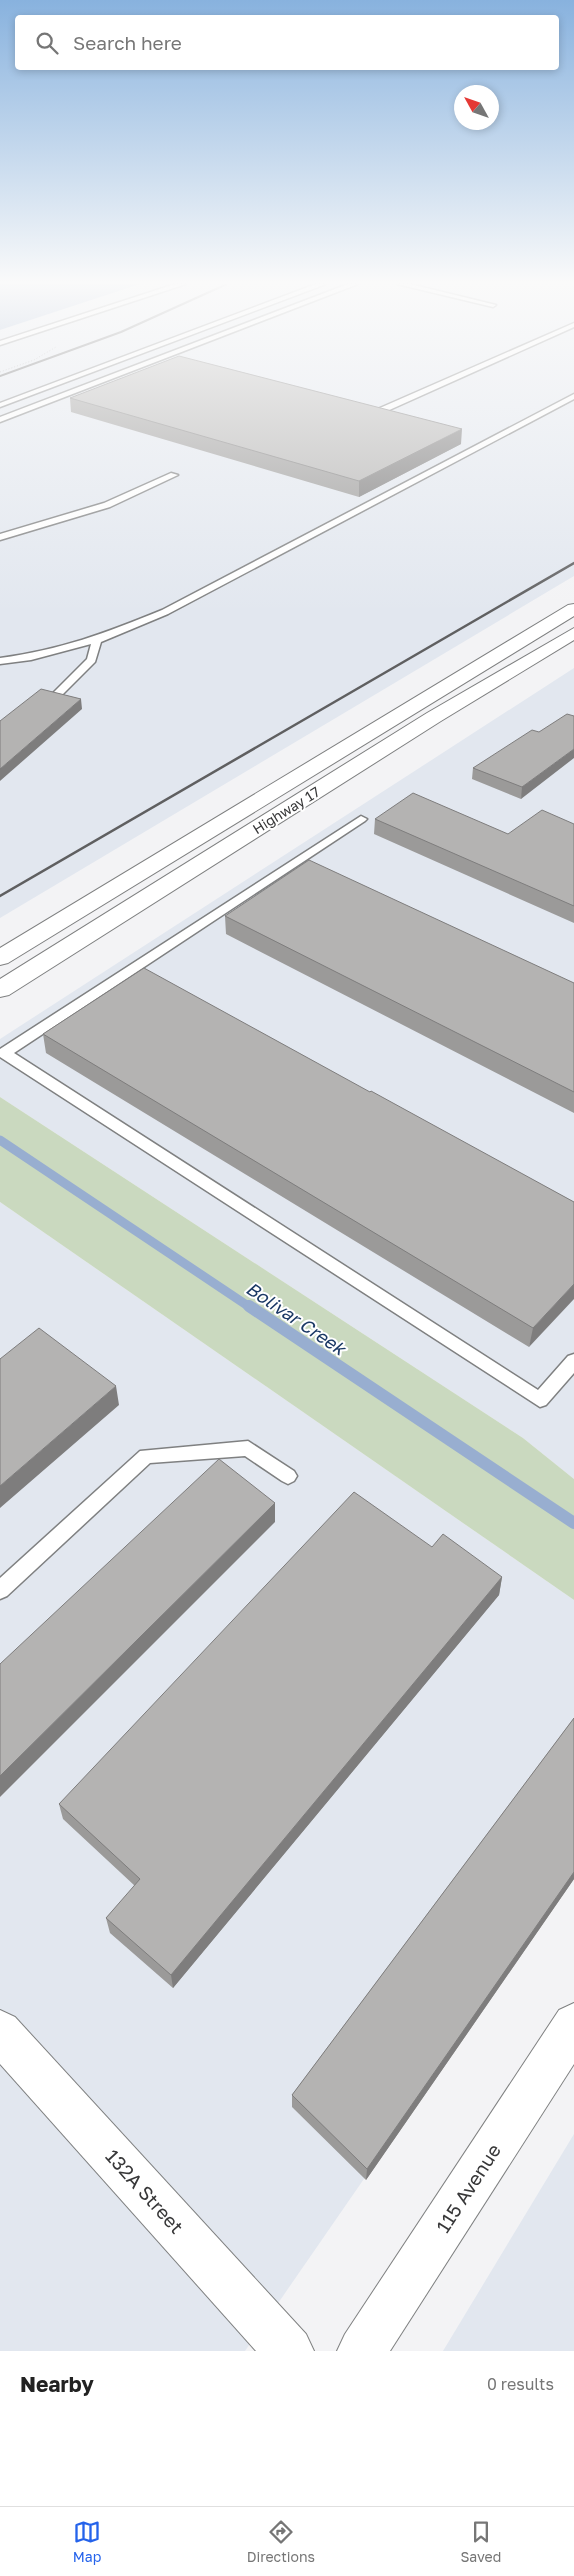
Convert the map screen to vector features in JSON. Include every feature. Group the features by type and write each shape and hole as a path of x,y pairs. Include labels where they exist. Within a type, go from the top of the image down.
{"main road":[{"name":"Highway 17","path":"0,958 574,608"},
{"name":"Highway 17","path":"0,990 434,717 574,633"},
{"name":"115 Avenue","path":"362,2351 574,2025"},
{"name":"132A Street","path":"0,2032 289,2351"}],"lane":[{"path":"0,405 30,394"},
{"path":"0,420 69,394"},
{"path":"356,409 373,414 419,394"},
{"path":"0,661 31,657 97,640 165,612 574,396"},
{"path":"0,537 107,505 174,476"},
{"path":"55,696 80,674 92,660 97,640"},
{"path":"361,819 4,1053 540,1400 574,1361"},
{"path":"0,1590 146,1456 248,1448 288,1476"}],"shaded area":[{"path":"0,394 574,394 574,576 0,918"},
{"path":"574,668 574,1479 523,1438 0,1097 0,1039"},
{"path":"0,1202 574,1600 574,1875 245,2351 0,2351"},
{"path":"574,2134 574,2351 443,2351"}],"green space":[{"path":"0,1097 523,1438 574,1479 574,1600 0,1202"}],"building":[{"path":"81,394 325,394 462,429 359,481 70,398"},
{"path":"41,689 81,699 0,769 0,721"},
{"path":"567,714 574,716 574,749 522,787 473,768 532,730 539,732"},
{"path":"413,793 508,834 542,810 574,824 574,906 375,819"},
{"path":"309,860 574,983 574,1092 225,916"},
{"path":"144,968 574,1202 574,1284 533,1328 43,1034"},
{"path":"39,1328 116,1386 0,1486 0,1359"},
{"path":"219,1459 275,1503 0,1776 0,1664"},
{"path":"354,1492 432,1547 443,1534 502,1577 171,1975 106,1918 140,1879 59,1804"},
{"path":"574,1718 574,1872 367,2169 292,2095"}],"waterway":[{"name":"Bolivar Creek","path":"0,1140 251,1308"},
{"name":"Bolivar Creek","path":"249,1306 574,1523"}],"railway":[{"path":"0,896 574,563"}]}
